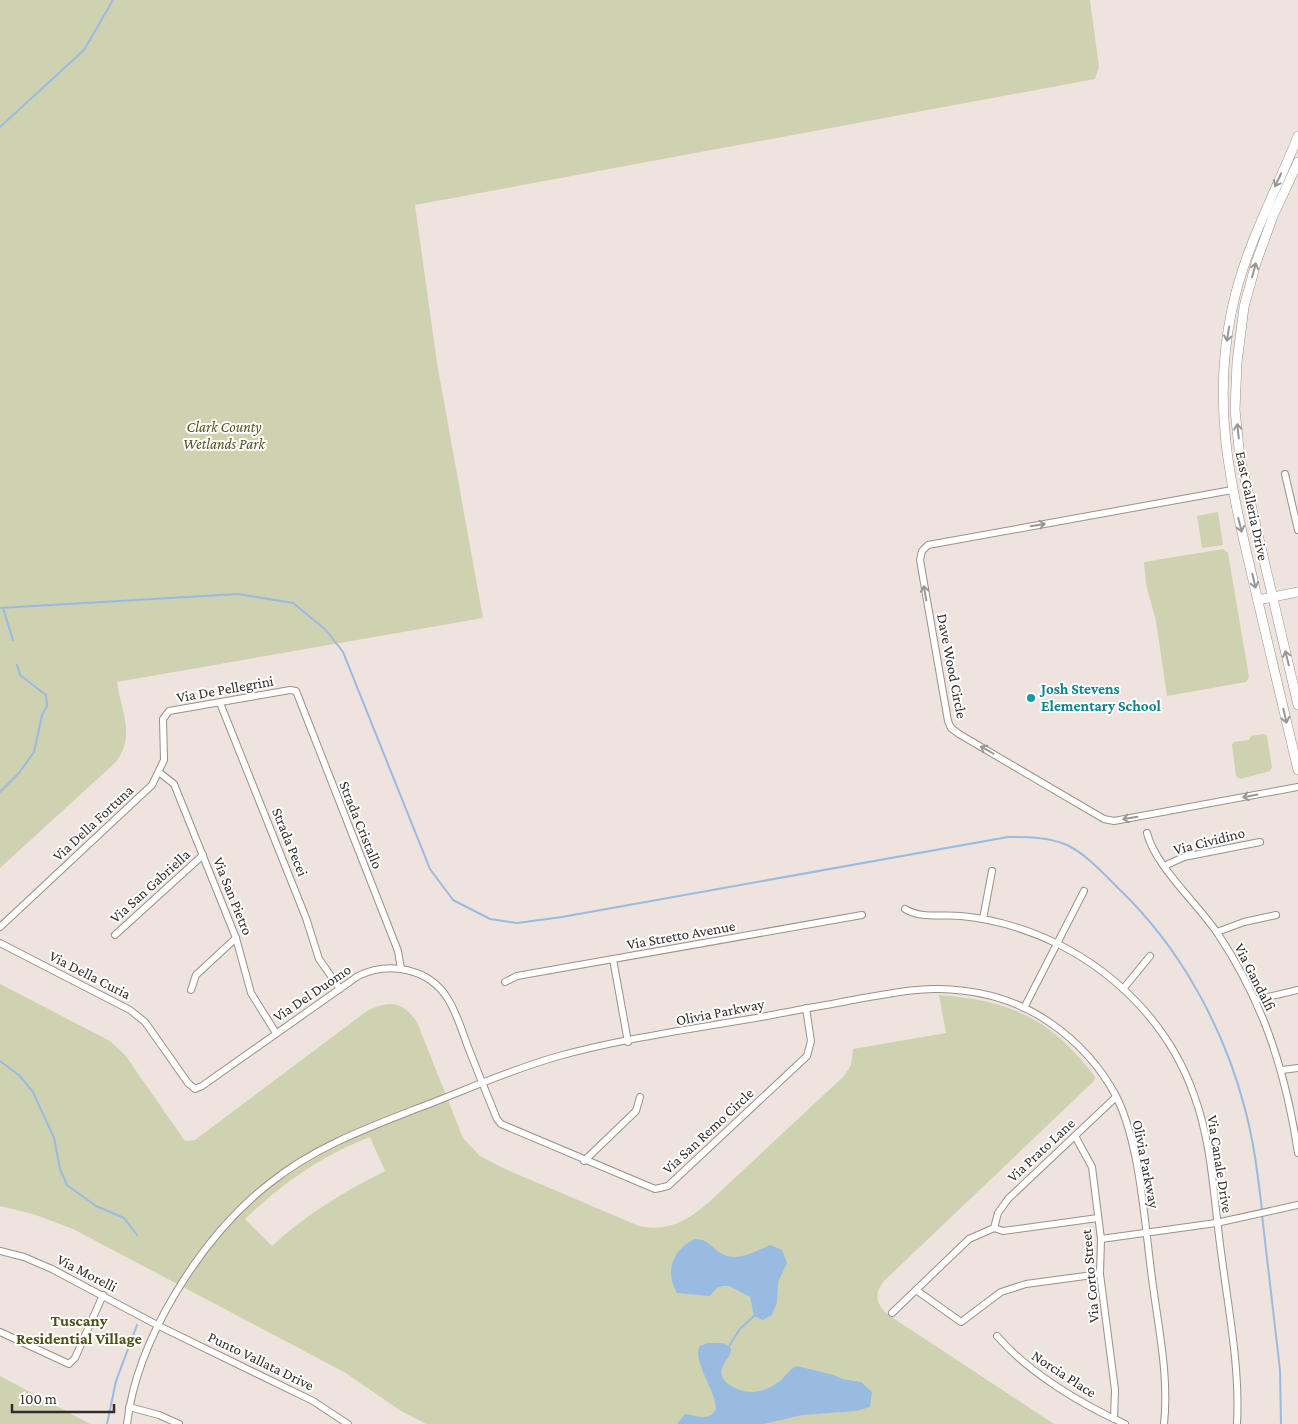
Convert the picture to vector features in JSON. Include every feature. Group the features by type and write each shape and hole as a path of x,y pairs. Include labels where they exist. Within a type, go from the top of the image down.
{"main road":[{"name":"East Galleria Drive","path":"1298,136 1260,220 1243,264 1232,309 1225,352 1223,396 1224,437 1232,490 1298,770"},
{"name":"East Galleria Drive","path":"1298,162 1273,216 1256,263 1244,307 1237,362 1235,410 1240,458 1298,705"},
{"path":"1232,490 1240,458"},
{"path":"1258,600 1298,592"}],"street":[{"path":"1285,474 1298,530"},
{"name":"Dave Wood Circle","path":"1232,490 928,545 922,551 920,560 948,721 951,728 959,734 1104,819 1114,821 1298,787"},
{"name":"Via De Pellegrini","path":"163,719 169,711 290,690 296,691"},
{"name":"Strada Cristallo","path":"296,691 398,951 401,969"},
{"name":"Strada Pecei","path":"220,703 306,918 317,953 340,988"},
{"name":"Via Della Fortuna","path":"0,927 143,795 160,772 165,748 163,719"},
{"name":"Via San Pietro","path":"160,772 174,784 236,938 251,993 276,1033"},
{"name":"Via Gandalfi","path":"1147,833 1150,844 1164,866 1217,932 1235,959 1255,1000 1282,1070 1298,1152"},
{"name":"Via Cividino","path":"1164,866 1184,857 1260,842"},
{"name":"Via San Gabriella","path":"115,935 203,855"},
{"path":"983,919 992,871"},
{"path":"1024,1008 1084,891"},
{"name":"Via Canale Drive","path":"905,910 914,914 983,919 1016,927 1081,956 1123,989 1143,1008 1172,1047 1194,1095 1206,1140 1237,1386 1237,1424"},
{"name":"Via Stretto Avenue","path":"504,982 517,976 862,915"},
{"path":"1217,932 1244,922 1276,915"},
{"path":"191,990 196,975 236,938"},
{"name":"Via Della Curia","path":"0,943 130,1010 145,1022 188,1083 195,1089"},
{"path":"1123,989 1150,956"},
{"path":"613,959 628,1042"},
{"name":"Via Del Duomo","path":"195,1089 202,1086 340,988 368,971 388,967 423,976 434,982 445,995 454,1010 482,1084"},
{"name":"Olivia Parkway","path":"127,1424 129,1407 140,1366 159,1326 200,1255 211,1240 248,1201 277,1177 313,1153 338,1140 557,1056 806,1008 928,989 982,993 1024,1008 1048,1021 1078,1044 1100,1071 1116,1097 1124,1116 1133,1150 1146,1233 1164,1373 1164,1424"},
{"path":"1255,1000 1298,990"},
{"name":"Via San Remo Circle","path":"482,1084 497,1119 505,1127 648,1188 655,1189 668,1186 808,1056 811,1041 806,1008"},
{"path":"1282,1070 1298,1068"},
{"path":"584,1161 636,1111 640,1097"},
{"name":"Via Prato Lane","path":"994,1228 998,1212 1008,1199 1116,1097"},
{"name":"Via Corto Street","path":"1076,1136 1092,1167 1101,1239 1100,1274 1115,1390 1114,1419"},
{"path":"1101,1239 1216,1223 1298,1205"},
{"path":"892,1313 969,1239 994,1228 1003,1231 1098,1218"},
{"name":"Via Morelli","path":"0,1252 45,1266 104,1295 159,1326"},
{"path":"916,1290 961,1322 1001,1292 1026,1284 1100,1274"},
{"path":"0,1332 69,1364 75,1358 104,1295"},
{"name":"Punto Vallata Drive","path":"159,1326 313,1401 348,1424"},
{"name":"Norcia Place","path":"997,1336 1022,1361 1088,1406 1125,1424"},
{"path":"129,1407 159,1415 179,1424"}],"green space":[{"name":"Clark County Wetlands Park","path":"0,0 1090,0 1099,67 1095,79 415,205 437,363 483,618 117,682 126,732 122,752 116,762 0,868"},
{"path":"1218,512 1223,545 1202,548 1197,516"},
{"path":"1223,549 1228,553 1249,677 1246,682 1167,696 1156,621 1146,584 1144,562"},
{"path":"1264,734 1267,736 1272,767 1270,771 1240,779 1236,776 1232,745 1234,742 1249,740 1251,736"},
{"path":"0,984 110,1041 125,1055 185,1141 195,1140 367,1011 382,1005 395,1004 401,1006 417,1022 463,1138 480,1156 503,1168 639,1226 649,1227 676,1224 685,1220 708,1203 844,1076 851,1065 853,1049 946,1033 939,995 987,1002 1028,1016 1062,1040 1095,1077 1094,1081 884,1281 878,1294 880,1306 887,1314 1054,1424 426,1424 401,1411 344,1372 73,1229 33,1214 0,1206","holes":["370,1137 385,1171 326,1204 272,1246 245,1219 288,1182 303,1172 335,1153"]},
{"path":"0,1376 90,1424 0,1424"}],"water":[{"path":"695,1239 708,1243 722,1254 735,1257 770,1245 782,1250 787,1263 778,1282 777,1303 772,1315 763,1320 754,1316 750,1297 729,1286 717,1288 710,1296 677,1293 671,1277 673,1262 681,1249"},
{"path":"708,1343 723,1343 731,1348 731,1352 721,1372 724,1380 737,1389 748,1392 765,1390 780,1381 797,1366 834,1375 842,1379 861,1382 872,1392 870,1407 856,1411 802,1415 764,1424 677,1424 685,1414 706,1417 716,1409 713,1394 701,1367 698,1352 700,1346"}],"waterway":[{"path":"0,127 84,50 113,0"},
{"path":"0,608 238,594 293,603 326,630 343,652 430,869 453,900 490,919 517,923 562,917 1008,837 1045,839 1067,845 1094,865 1141,912 1161,936 1197,990 1225,1049 1245,1109 1251,1134 1262,1210"},
{"path":"3,608 13,640"},
{"path":"0,792 19,773 34,752 42,715 47,706 46,695 20,675 17,665"},
{"path":"0,1061 19,1075 33,1092 54,1138 60,1169 67,1185 96,1206 124,1218 137,1235"},
{"path":"1262,1215 1280,1370 1281,1424"},
{"path":"729,1346 740,1329 754,1316"},
{"path":"107,1424 116,1381 137,1325"}],"place":[{"name":"Josh Stevens Elementary School","path":"1031,698"}],"district":[{"name":"Tuscany Residential Village","path":"79,1329"}]}
